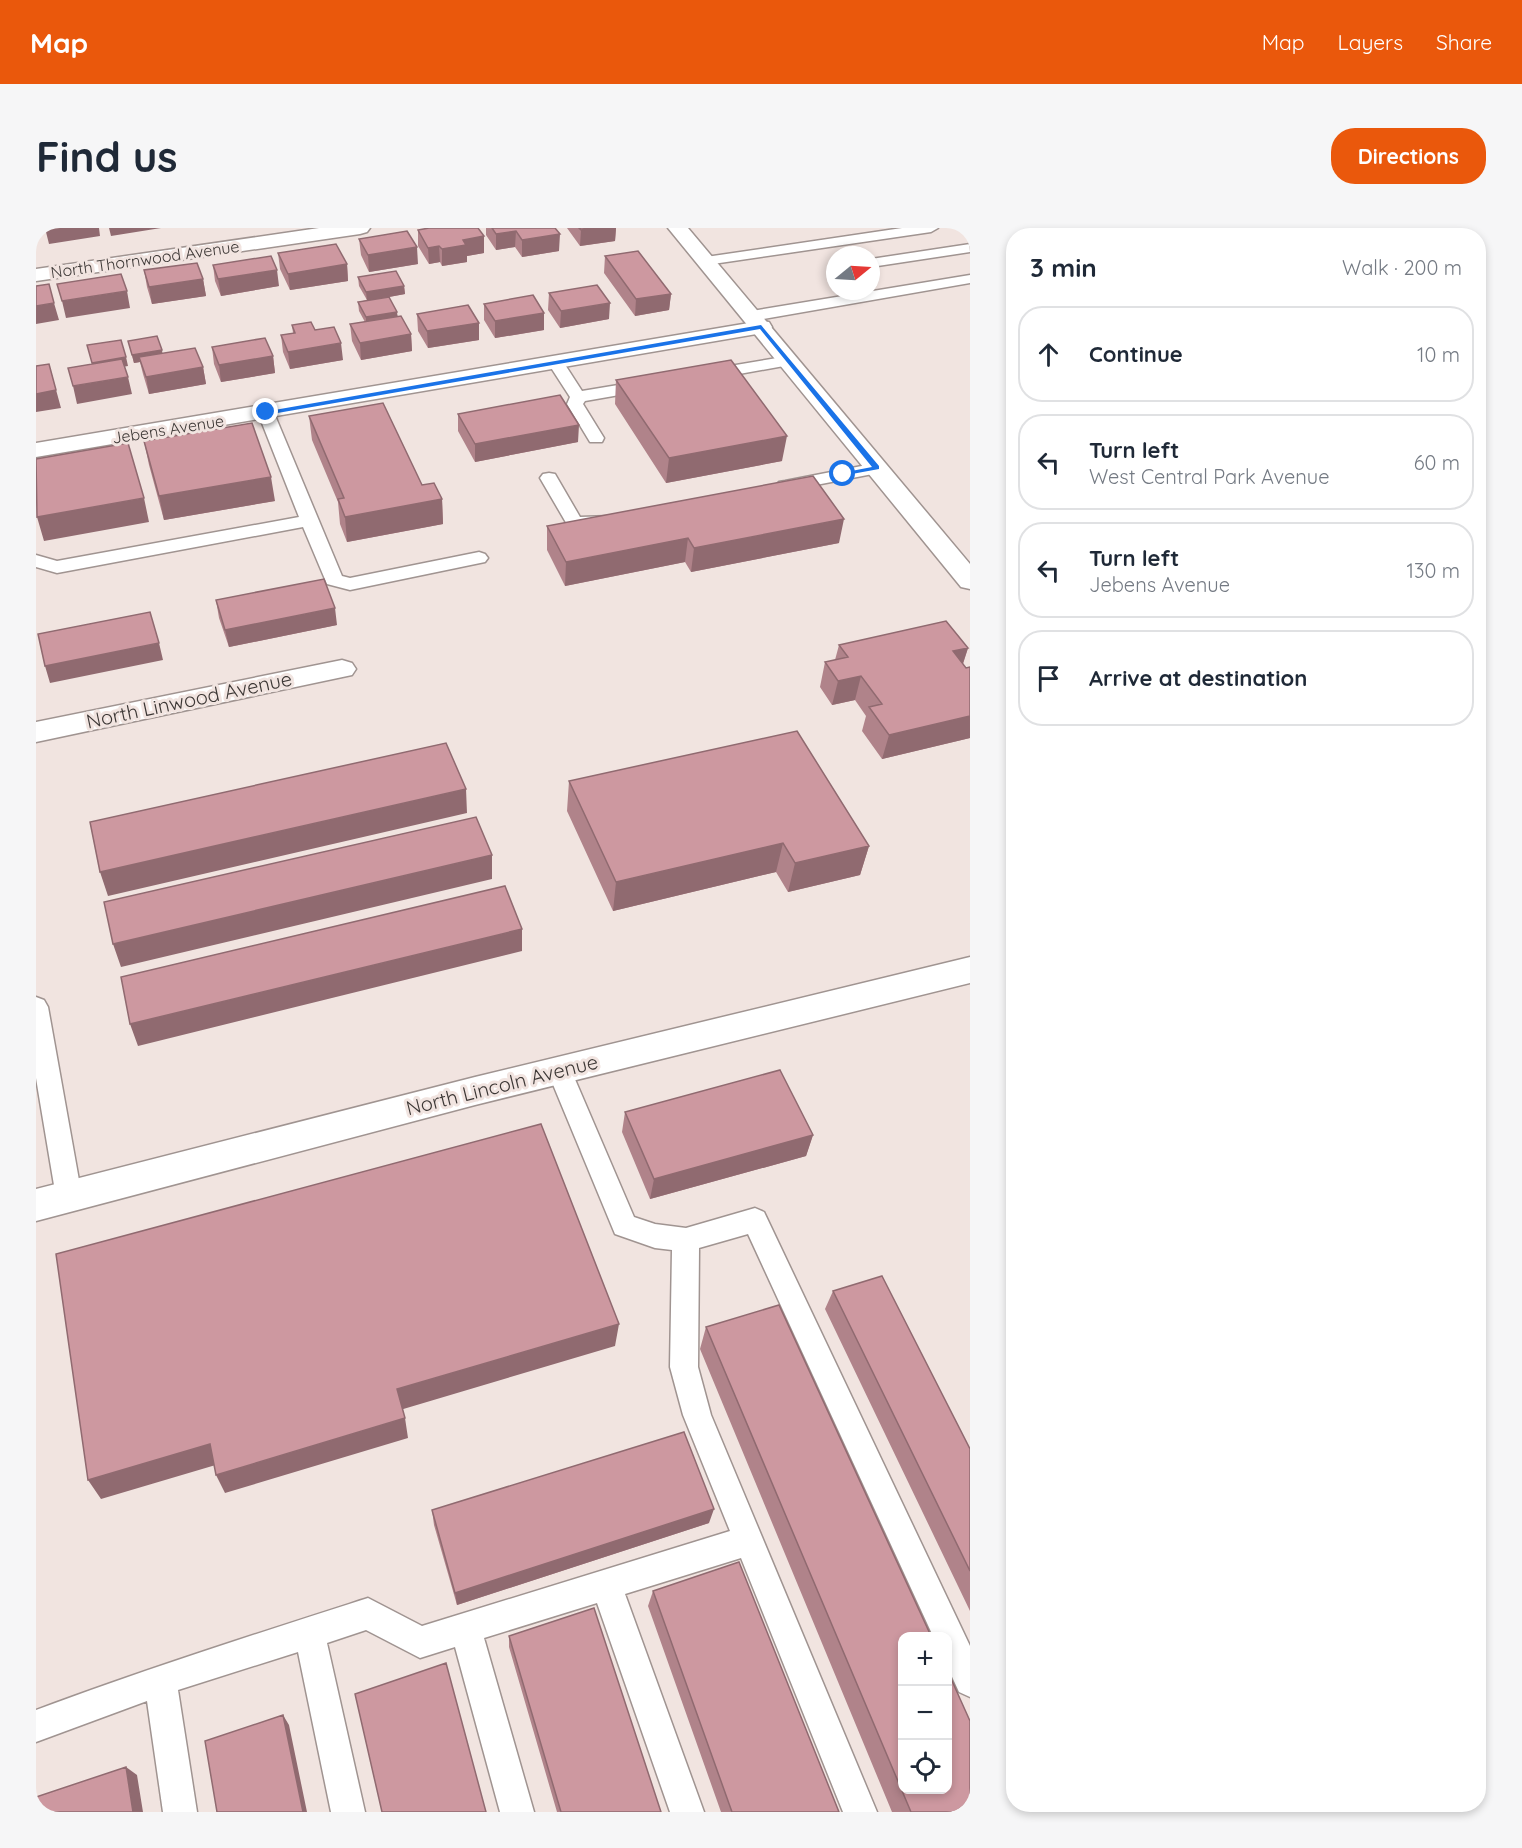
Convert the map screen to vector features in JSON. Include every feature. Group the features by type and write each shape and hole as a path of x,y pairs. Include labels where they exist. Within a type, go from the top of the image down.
{"street":[{"name":"North Thornwood Avenue","path":"36,274 360,228"},
{"path":"678,228 970,581"},
{"name":"Jebens Avenue","path":"36,450 556,363 757,322"},
{"name":"North Linwood Avenue","path":"36,732 342,669"},
{"name":"North Lincoln Avenue","path":"36,1205 559,1070 970,970"}],"lane":[{"path":"706,261 931,228"},
{"path":"880,263 970,248"},
{"path":"952,250 970,268"},
{"path":"880,276 894,292"},
{"path":"757,322 894,292 970,279"},
{"path":"689,378 789,361"},
{"path":"556,363 578,397"},
{"path":"578,397 667,382"},
{"path":"578,397 575,404 596,438"},
{"path":"266,412 334,580 350,584 479,558"},
{"path":"763,490 877,468"},
{"path":"549,478 574,522 591,523 625,517"},
{"path":"36,561 57,567 310,520"},
{"path":"36,1007 69,1197"},
{"path":"559,1070 624,1226 655,1236 686,1240 755,1220 970,1681"},
{"path":"686,1240 684,1367 697,1415 860,1812"},
{"path":"36,1726 160,1680 368,1614 420,1642 749,1540"},
{"path":"606,1584 687,1812"},
{"path":"465,1628 517,1812"},
{"path":"309,1632 348,1812"},
{"path":"160,1680 180,1812"}],"building":[{"path":"478,228 484,236 463,240 466,245 442,249 439,246 428,248 418,230"},
{"path":"492,228 555,228 560,234 522,240 516,231 496,234"},
{"path":"407,231 417,247 368,255 359,239"},
{"path":"336,244 347,264 288,274 278,253"},
{"path":"638,251 671,294 636,299 605,256"},
{"path":"271,256 277,270 218,279 213,265"},
{"path":"197,263 203,279 149,287 144,270"},
{"path":"396,271 404,286 366,292 358,277"},
{"path":"121,274 127,291 62,301 57,284"},
{"path":"49,284 54,303 36,306 36,286"},
{"path":"597,285 610,303 561,311 549,293"},
{"path":"533,295 544,313 495,321 484,304"},
{"path":"389,297 397,312 366,317 358,302"},
{"path":"468,305 479,323 427,331 417,314"},
{"path":"401,316 411,334 360,343 350,324"},
{"path":"311,322 315,330 334,327 341,343 288,352 281,335 295,333 292,325"},
{"path":"157,336 162,350 132,355 128,341"},
{"path":"265,338 273,356 219,365 212,347"},
{"path":"121,340 126,357 92,363 87,345"},
{"path":"195,348 203,367 146,377 139,357"},
{"path":"122,359 128,377 73,386 68,368"},
{"path":"731,360 787,436 669,458 616,380"},
{"path":"49,364 56,390 36,394 36,366"},
{"path":"560,395 579,425 475,444 458,414"},
{"path":"383,403 422,485 434,483 442,499 345,517 338,499 344,498 309,416"},
{"path":"252,423 271,477 159,496 144,441"},
{"path":"128,443 144,498 37,517 36,459"},
{"path":"813,476 844,519 694,548 688,538 566,562 547,526"},
{"path":"324,579 335,608 225,630 216,600"},
{"path":"150,612 159,643 45,666 38,634"},
{"path":"946,621 968,648 953,651 966,668 970,667 970,716 889,735 869,707 882,704 861,676 838,681 825,662 848,657 839,645"},
{"path":"797,731 869,846 795,863 783,843 616,882 569,781"},
{"path":"446,743 466,789 100,872 90,822"},
{"path":"476,817 492,855 113,944 104,902"},
{"path":"505,886 522,929 130,1024 121,977"},
{"path":"780,1070 813,1135 654,1179 625,1112"},
{"path":"541,1124 619,1324 397,1389 405,1418 216,1475 210,1444 88,1480 56,1254"},
{"path":"882,1276 970,1449 970,1571 833,1291"},
{"path":"779,1305 929,1632 898,1632 898,1781 706,1327"},
{"path":"684,1432 714,1509 455,1593 432,1510"},
{"path":"739,1562 839,1812 732,1812 653,1591"},
{"path":"594,1608 661,1812 561,1812 509,1636"},
{"path":"446,1663 486,1812 382,1812 355,1694"},
{"path":"952,1681 970,1721 970,1812 911,1812 903,1794 952,1794"},
{"path":"283,1715 303,1812 217,1812 205,1741"},
{"path":"126,1767 133,1812 36,1812 36,1797"}],"route":[{"path":"266,412 761,327 877,468 843,474"}]}
